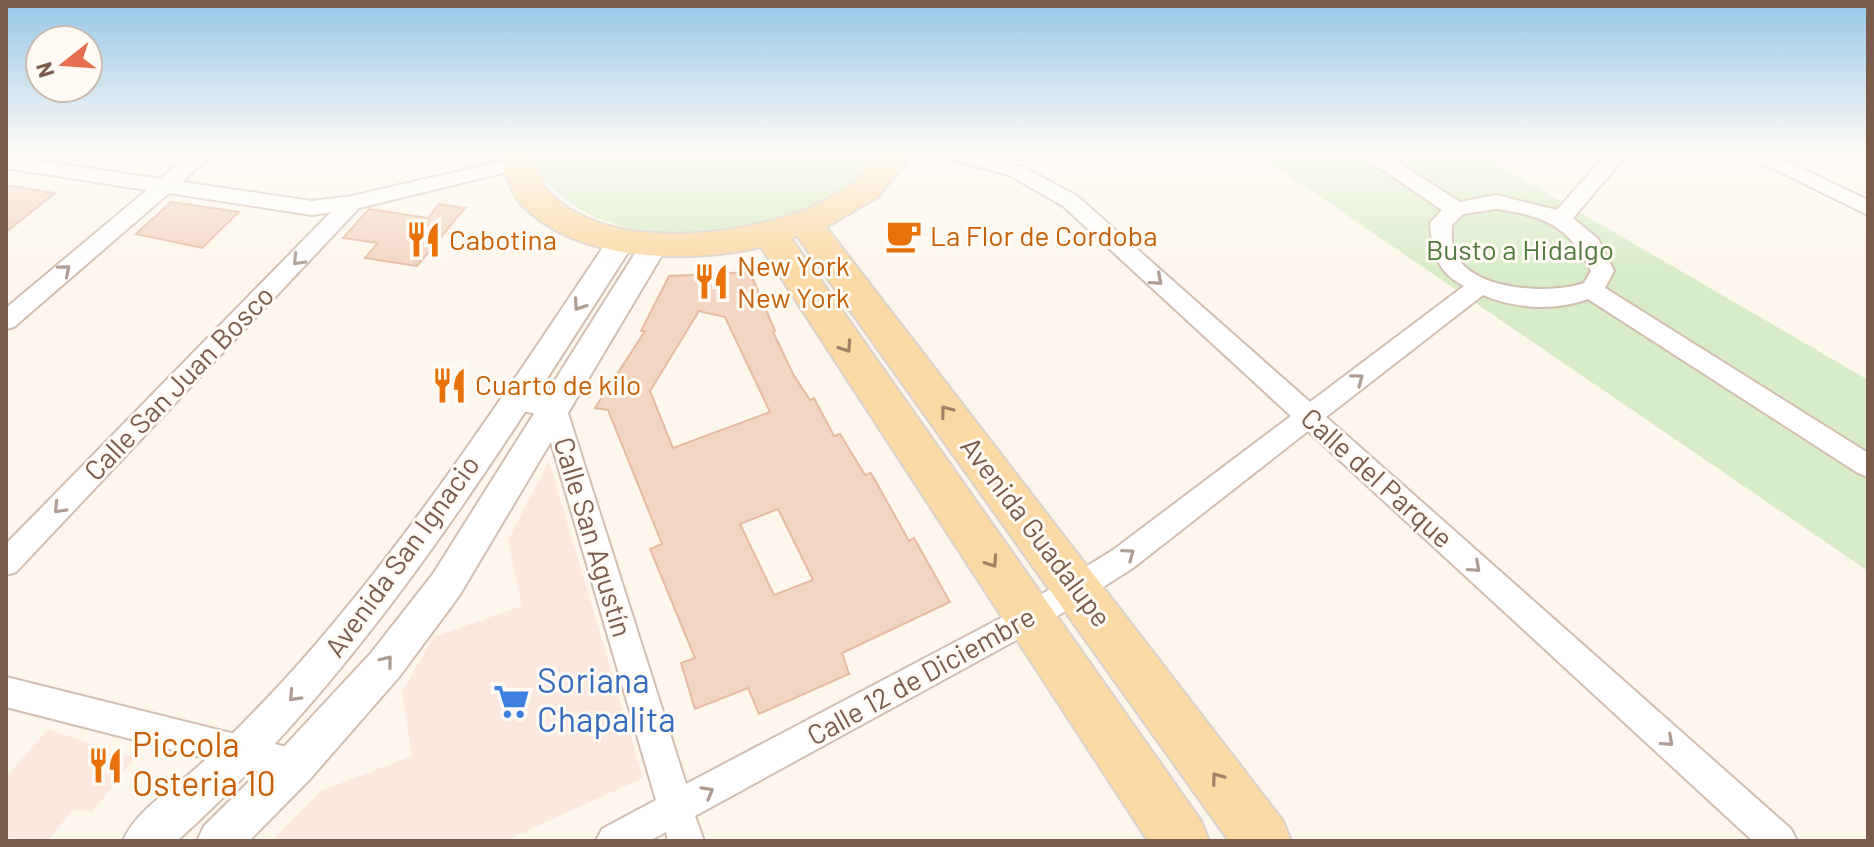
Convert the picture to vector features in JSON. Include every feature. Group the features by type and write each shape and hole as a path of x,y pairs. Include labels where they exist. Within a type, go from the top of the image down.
{"main road":[{"path":"531,193 549,210 594,233 638,243 693,246 789,230 843,207 863,193"},
{"name":"Avenida Guadalupe","path":"789,230 1078,587 1263,841"},
{"name":"Avenida Guadalupe","path":"789,230 1029,618 1181,841"}],"street":[{"path":"6,321 157,193"},
{"path":"200,193 294,207 352,203 391,193"},
{"name":"Calle del Parque","path":"1055,193 1070,201 1779,841"},
{"path":"1430,193 1456,209"},
{"path":"1560,220 1584,193"},
{"path":"1835,193 1868,208"},
{"path":"1481,202 1529,207 1560,220 1586,239 1600,261 1598,282 1591,290 1566,300 1551,302 1515,298 1480,285 1453,265 1439,243 1441,223 1456,209 1481,202"},
{"name":"Calle San Juan Bosco","path":"6,563 352,203"},
{"name":"Avenida San Ignacio","path":"145,841 243,751 332,654 392,577 514,401 638,243"},
{"name":"Avenida San Ignacio","path":"219,841 295,765 385,665 446,585 553,407 638,243"},
{"name":"Calle 12 de Diciembre","path":"614,841 1029,618 1123,559 1480,285"},
{"path":"1591,290 1868,466"},
{"name":"Calle San Agustín","path":"514,401 553,407 686,841"},
{"path":"6,692 295,765"}],"shaded area":[{"path":"549,461 643,778 504,841 272,841 320,791 412,756 402,692 433,637 522,606 508,540"},
{"path":"48,729 135,758 92,812 73,810 47,841 6,838 6,777"}],"green space":[{"path":"558,193 839,193 792,216 708,232 663,232 620,225 582,210"},
{"name":"Busto a Hidalgo","path":"1314,193 1546,193 1868,380 1868,571"}],"building":[{"path":"6,193 55,193 6,232"},
{"path":"171,202 239,212 202,248 136,234"},
{"path":"439,204 465,208 417,266 365,258 378,243 343,238 369,209 428,218"},
{"path":"750,272 793,374 810,400 814,398 834,436 840,434 865,475 871,473 909,541 914,538 950,602 842,653 849,674 759,714 748,688 695,709 681,663 695,658 650,549 662,544 608,410 595,408 645,331 641,331 669,276","holes":["699,311 725,317 770,412 673,448 650,391","778,509 813,580 774,595 740,524"]}],"place":[{"name":"La Flor de Cordoba","path":"904,236"},
{"name":"Cabotina","path":"423,240"},
{"name":"New York New York","path":"711,282"},
{"name":"Cuarto de kilo","path":"449,385"},
{"name":"Soriana Chapalita","path":"511,701"},
{"name":"Piccola Osteria 10","path":"106,765"}]}
